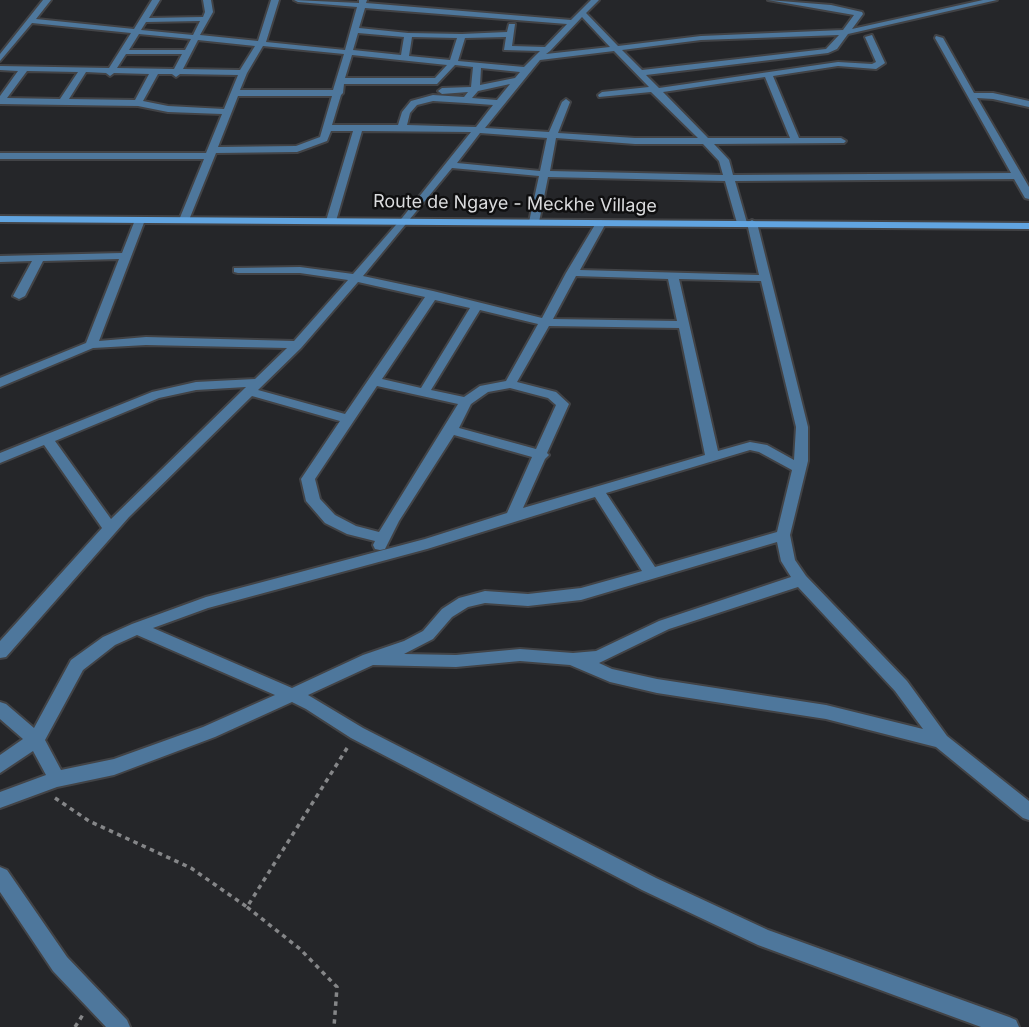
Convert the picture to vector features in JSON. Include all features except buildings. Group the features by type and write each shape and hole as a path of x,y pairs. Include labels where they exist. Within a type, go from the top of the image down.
{"main road":[{"name":"Route de Ngaye - Meckhe Village","path":"0,219 1029,226"}],"street":[{"path":"0,59 47,0"},
{"path":"110,73 156,0"},
{"path":"176,74 209,12 207,0"},
{"path":"184,220 243,74 262,41 275,0"},
{"path":"298,0 362,2 411,9 514,17 577,18 617,49 724,160 765,278 802,427 799,468 783,535 788,561 801,580 901,687 941,741 1029,812"},
{"path":"401,81 408,57 405,34 415,0"},
{"path":"0,652 110,528 180,455 296,345 406,220 522,75 595,0"},
{"path":"638,73 828,51 847,32 859,14 831,7 772,0"},
{"path":"823,0 831,7"},
{"path":"537,58 701,38 847,32 993,0"},
{"path":"0,156 211,153 307,147 324,139 339,93 362,2"},
{"path":"514,17 508,48 547,49"},
{"path":"143,20 205,19"},
{"path":"31,21 195,38 262,41 454,62 522,75"},
{"path":"355,30 461,36 510,34"},
{"path":"402,127 408,107 435,90 454,62 461,36"},
{"path":"602,95 838,64 873,67 881,63 869,37"},
{"path":"939,38 1029,196"},
{"path":"123,52 188,52"},
{"path":"466,100 475,89 477,65"},
{"path":"0,68 110,73 243,74"},
{"path":"1,101 24,69"},
{"path":"63,102 83,71"},
{"path":"138,103 154,73"},
{"path":"768,74 796,141"},
{"path":"435,90 475,89 522,75"},
{"path":"342,81 401,81 466,100 499,103"},
{"path":"235,93 339,93"},
{"path":"972,95 1029,104"},
{"path":"1,101 138,103 168,109 227,112"},
{"path":"534,222 552,136 566,102"},
{"path":"331,220 359,127"},
{"path":"327,128 402,127 705,141 841,141"},
{"path":"450,166 545,174 729,178 1018,176"},
{"path":"91,345 140,220"},
{"path":"510,384 601,223"},
{"path":"0,259 124,256"},
{"path":"19,296 39,258"},
{"path":"238,270 300,270 357,278 544,322 685,325"},
{"path":"571,273 765,278"},
{"path":"673,275 712,456"},
{"path":"383,538 352,530 330,519 313,501 308,479 433,294"},
{"path":"424,392 478,305"},
{"path":"0,383 91,345 146,341 296,345"},
{"path":"374,381 466,402"},
{"path":"377,556 383,538 466,402 484,389 510,384 552,395 563,404 512,516"},
{"path":"0,458 179,389 252,387 348,419"},
{"path":"450,430 542,455"},
{"path":"47,439 110,528"},
{"path":"0,765 36,740 77,665 109,641 137,628 206,603 427,544 512,516 750,446 762,448 799,468"},
{"path":"598,491 652,574"},
{"path":"0,800 57,779 114,768 209,732 369,660 410,645 428,635 447,612 464,602 485,597 557,598 652,574 783,535"},
{"path":"369,660 456,661 520,655 573,659 598,657 664,625 801,580"},
{"path":"137,628 312,704 356,733 649,884 765,938 1009,1027"},
{"path":"573,659 610,675 657,687 826,712 941,741"},
{"path":"0,709 36,740 57,779"},
{"path":"0,876 60,964 120,1027"}],"path":[{"path":"247,907 356,733"},
{"path":"38,787 89,821 191,868 300,949 337,987 334,1027"}]}
